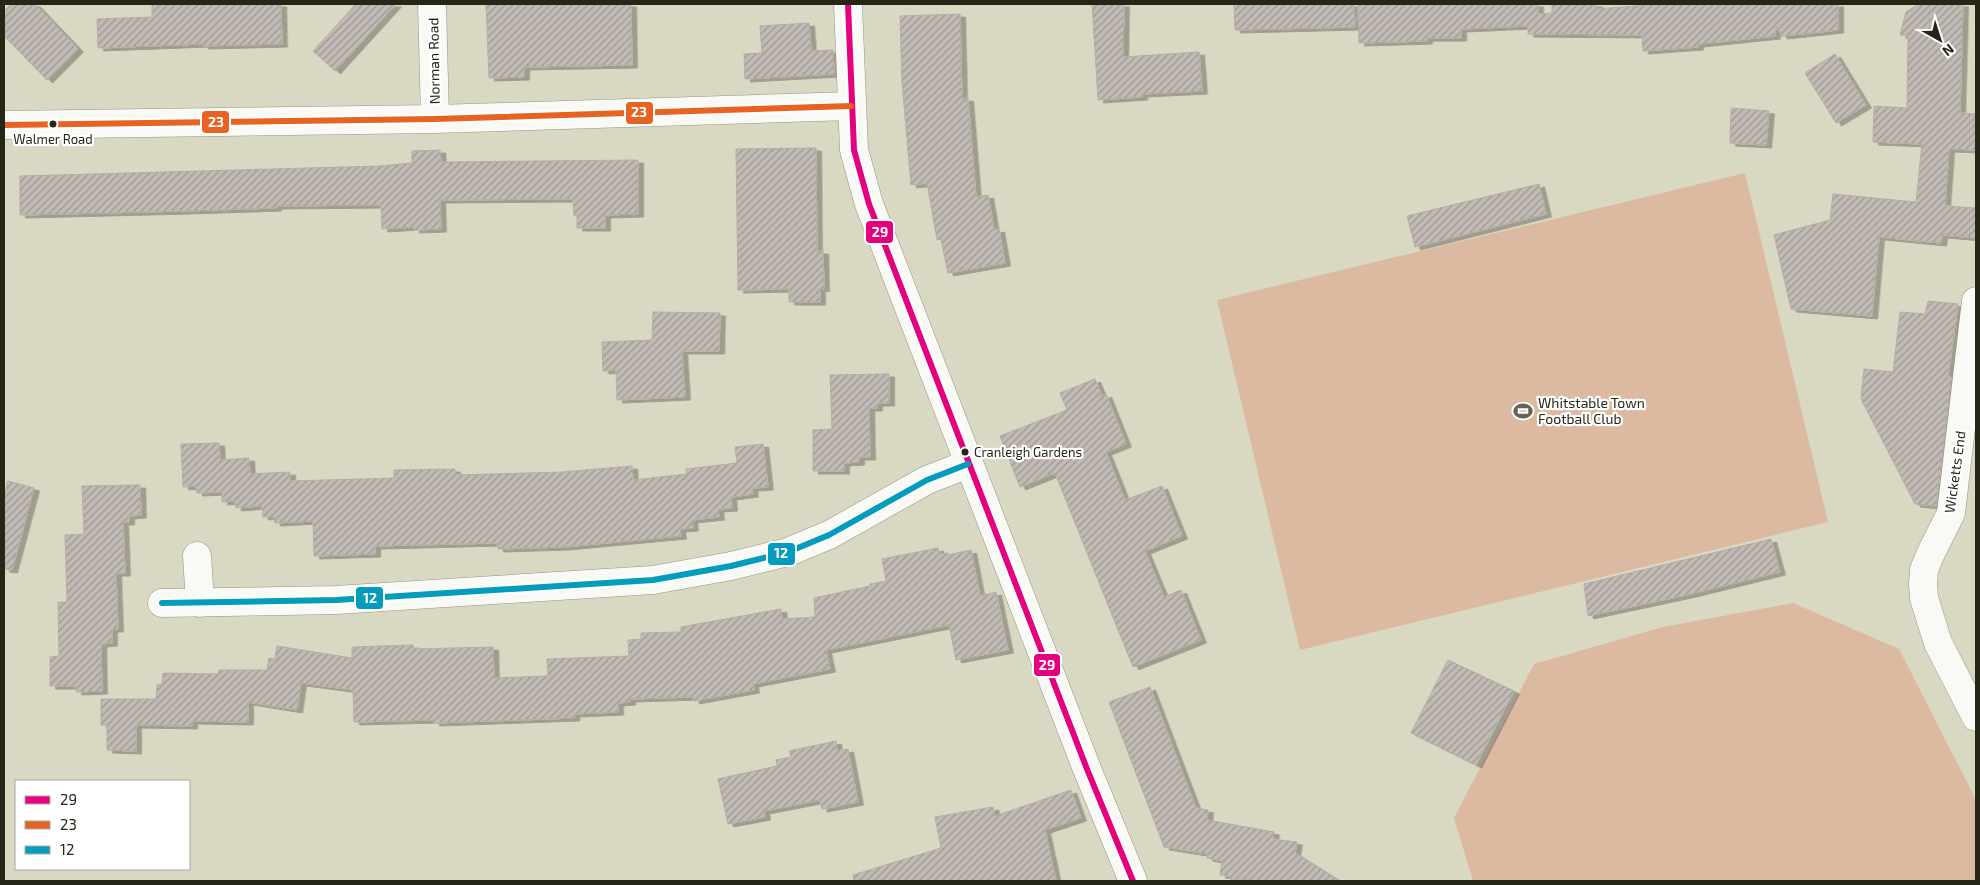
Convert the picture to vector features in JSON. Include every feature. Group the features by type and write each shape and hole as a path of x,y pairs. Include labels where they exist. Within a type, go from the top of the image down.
{"street":[{"name":"Norman Road","path":"432,4 435,119"},
{"path":"848,4 854,150 866,195 968,464 1132,881"},
{"path":"4,125 435,119 851,106"},
{"name":"Wicketts End","path":"1976,301 1951,514 1924,570 1923,584 1924,598 1938,643 1976,717"},
{"path":"162,603 336,600 653,580 731,566 788,552 829,536 927,480 968,464"},
{"path":"197,556 200,602"}],"shaded area":[{"name":"Whitstable Town Football Club","path":"1745,173 1828,522 1300,650 1217,300"},
{"path":"1793,603 1899,649 1976,800 1976,881 1473,881 1454,818 1534,664 1663,627"}],"building":[{"path":"11,4 35,4 78,49 47,80 4,36 4,11"},
{"path":"152,4 281,4 282,44 203,46 203,44 98,48 97,19 152,17"},
{"path":"356,4 396,4 335,71 313,51"},
{"path":"486,4 631,4 632,65 524,67 524,77 489,78"},
{"path":"1092,4 1124,4 1123,57 1199,52 1202,91 1142,94 1142,97 1098,100"},
{"path":"1234,4 1354,4 1355,27 1235,30"},
{"path":"1358,4 1538,4 1538,14 1552,13 1552,4 1597,4 1597,9 1660,4 1838,4 1838,30 1782,36 1776,26 1775,36 1698,44 1698,47 1643,51 1642,35 1528,34 1528,26 1461,29 1461,38 1427,38 1427,41 1359,43"},
{"path":"1919,4 1963,4 1960,113 1976,114 1976,150 1949,149 1945,206 1976,208 1976,238 1942,235 1941,243 1879,237 1872,316 1791,309 1774,235 1830,220 1833,194 1916,202 1922,144 1873,142 1874,106 1907,108 1908,36 1900,35 1906,12"},
{"path":"960,14 962,99 968,98 976,197 988,195 994,230 999,229 1005,263 948,273 941,239 937,240 927,183 911,185 902,82 900,16"},
{"path":"809,23 811,51 833,50 834,74 745,79 744,54 762,53 760,26"},
{"path":"1835,54 1866,105 1836,123 1805,73"},
{"path":"1731,108 1769,111 1766,145 1730,143"},
{"path":"816,148 817,251 823,251 824,289 820,288 820,302 789,302 789,289 738,290 736,149"},
{"path":"440,150 441,162 638,160 638,214 605,215 605,228 577,228 577,215 574,216 573,199 440,200 441,229 414,230 414,227 382,229 381,205 276,206 276,208 20,215 20,176 379,166 412,163 412,151"},
{"path":"1539,184 1546,214 1415,247 1407,216"},
{"path":"1928,301 1958,304 1948,377 1951,377 1936,506 1915,504 1861,399 1864,369 1893,372 1900,312 1925,314"},
{"path":"653,312 720,313 719,351 682,351 685,397 617,400 616,370 603,371 602,342 652,340"},
{"path":"889,374 889,403 877,403 877,408 869,408 870,457 859,457 859,462 844,463 844,471 813,471 813,430 832,429 830,375"},
{"path":"1095,379 1102,396 1106,394 1126,444 1106,452 1125,500 1162,486 1182,536 1145,551 1164,597 1181,590 1201,640 1133,667 1055,473 1020,487 1000,436 1067,410 1060,393"},
{"path":"219,443 220,460 249,458 250,474 290,472 290,481 394,478 394,470 455,469 455,475 562,472 632,466 633,480 687,474 686,469 737,463 735,447 763,444 768,487 752,488 753,494 731,497 732,508 718,509 719,517 692,520 693,528 680,529 681,536 564,547 498,549 497,543 375,546 375,554 314,556 313,521 275,523 274,516 263,517 262,506 236,508 235,501 222,502 222,492 197,493 196,486 183,487 181,444"},
{"path":"8,481 34,488 12,570 4,569 4,498"},
{"path":"140,485 141,515 129,516 129,522 123,522 125,573 116,573 118,629 112,629 112,643 101,644 102,691 76,692 76,686 50,686 50,657 59,656 58,602 67,602 65,535 84,534 82,486"},
{"path":"1771,539 1780,572 1691,594 1588,616 1584,584"},
{"path":"938,548 939,554 948,553 948,555 971,550 980,596 996,592 1008,650 956,660 949,625 826,650 830,669 753,684 754,690 694,701 693,697 630,699 630,702 618,703 618,712 574,714 574,718 434,723 434,720 354,722 353,690 301,683 297,710 248,702 248,722 192,721 192,726 136,725 136,751 107,750 107,725 101,725 101,699 156,699 157,685 162,684 163,673 218,674 219,670 267,670 269,658 275,659 277,646 352,658 352,647 413,645 413,649 493,647 494,678 548,676 547,659 629,656 628,640 641,639 641,633 681,632 681,627 781,609 782,619 815,617 814,598 886,581 882,559"},
{"path":"1448,660 1514,691 1476,765 1411,733"},
{"path":"1150,687 1196,808 1208,810 1207,820 1274,832 1273,839 1297,842 1295,853 1340,881 1231,880 1231,876 1220,875 1222,861 1207,858 1208,854 1164,847 1109,702"},
{"path":"836,741 837,751 848,749 858,802 822,809 820,800 764,811 765,817 728,824 718,779 777,766 776,760 791,757 789,751"},
{"path":"1071,790 1081,818 1045,830 1056,881 854,881 853,875 941,848 935,817 993,807 995,816"}],"transit line":[{"name":"29","path":"848,4 854,150 869,204 1087,769 1133,881"},
{"name":"23","path":"4,125 435,119 851,106"},
{"name":"12","path":"162,603 336,600 653,580 731,566 788,552 829,535 927,480 968,464"}],"place":[{"name":"Walmer Road","path":"53,124"},
{"name":"Whitstable Town Football Club","path":"1523,411"},
{"name":"Cranleigh Gardens","path":"965,452"}]}
